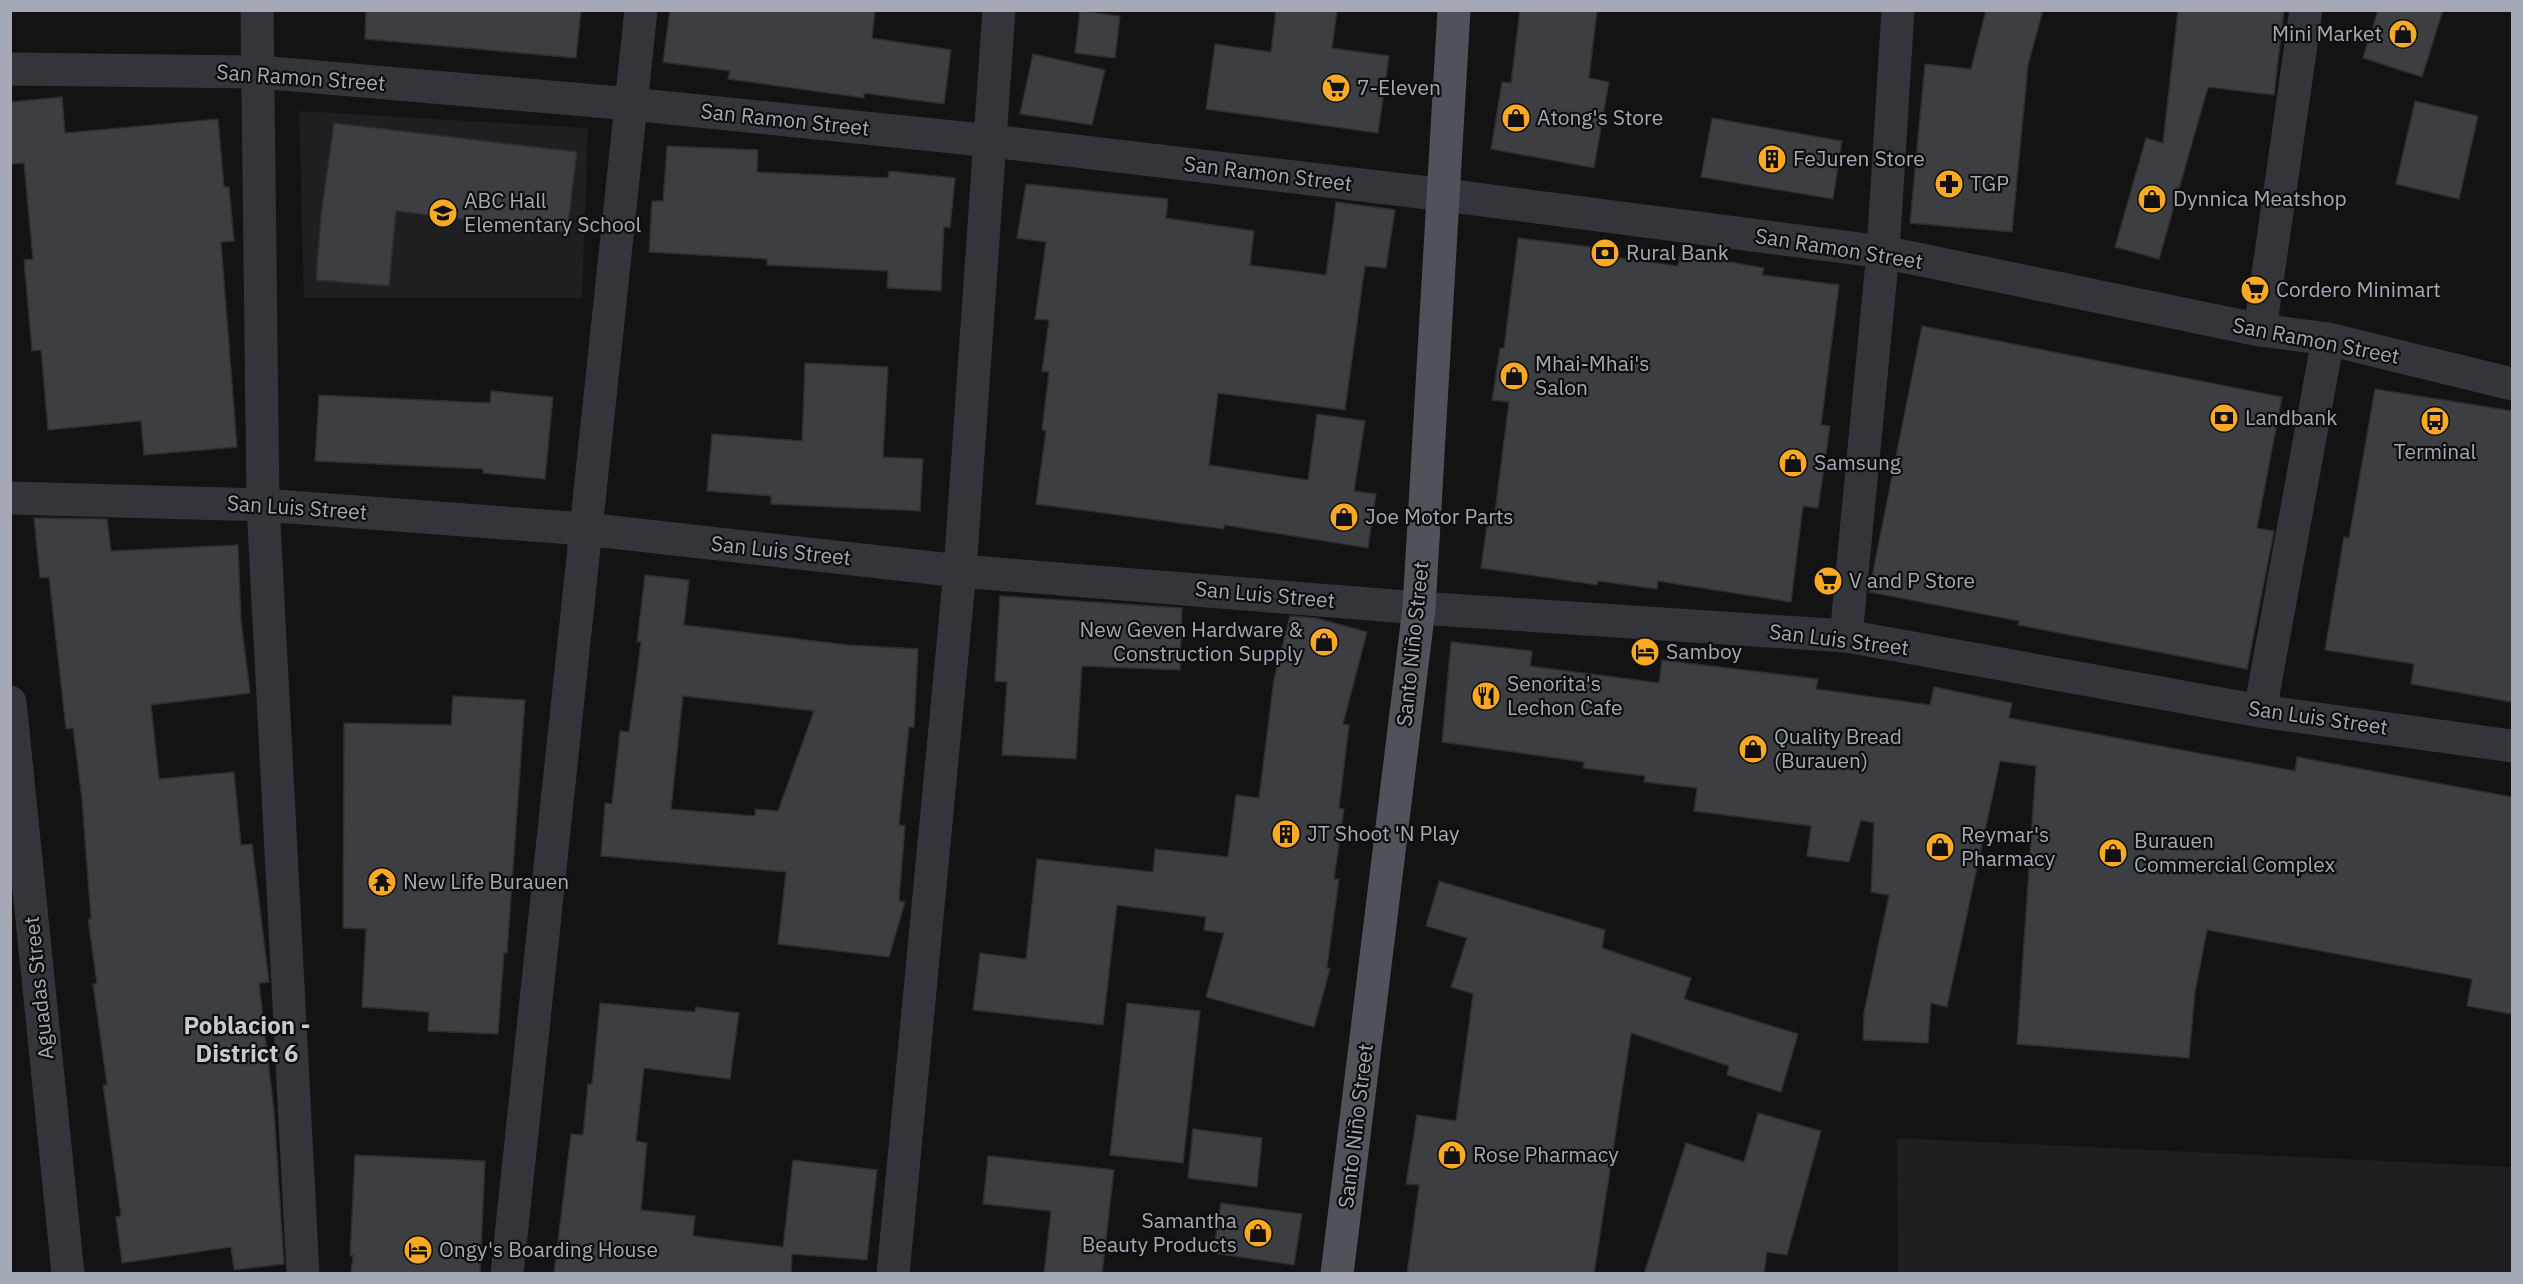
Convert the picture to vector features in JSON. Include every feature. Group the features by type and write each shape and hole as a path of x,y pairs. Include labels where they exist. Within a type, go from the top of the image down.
{"main road":[{"name":"Santo Niño Street","path":"1337,1274 1419,608 1445,195 1454,10"}],"street":[{"path":"257,10 263,505 303,1274"},
{"path":"507,1274 641,10"},
{"path":"893,1274 960,571 992,141 999,10"},
{"path":"1846,636 1883,252 1898,10"},
{"path":"2260,330 2306,10"},
{"name":"San Ramon Street","path":"10,69 259,72 631,104 992,141 1445,195 1883,252 2260,330 2328,339 2512,384"},
{"path":"2260,711 2328,339"},
{"name":"San Luis Street","path":"10,498 263,505 585,529 960,571 1419,608 1846,636 2260,711 2512,746"},
{"name":"Aguadas Street","path":"10,702 68,1274"}],"shaded area":[{"name":"ABC Hall Elementary School","path":"299,111 588,128 582,298 304,298"},
{"path":"1897,1138 2512,1167 2512,1273 1898,1273"}],"building":[{"path":"366,10 581,10 576,58 365,39"},
{"path":"670,10 875,10 872,38 951,50 944,104 864,93 864,98 728,79 730,71 663,62"},
{"path":"1276,10 1337,10 1332,48 1389,56 1378,133 1206,109 1215,44 1271,52"},
{"path":"1520,10 1597,10 1589,78 1609,82 1594,168 1491,149 1502,82 1511,83"},
{"path":"1986,10 2043,10 2028,65 2012,232 1910,223 1925,64 1971,69"},
{"path":"2178,10 2284,10 2274,95 2208,87 2159,259 2115,247 2146,138 2163,143"},
{"name":"Mini Market","path":"2378,10 2443,10 2422,77 2363,58"},
{"path":"1080,11 1120,16 1115,58 1075,53"},
{"path":"1033,54 1105,70 1092,125 1020,114"},
{"path":"62,97 65,133 218,119 224,187 229,187 234,241 221,242 237,447 144,455 141,421 48,430 41,350 32,351 24,260 33,259 24,163 10,164 10,102"},
{"path":"2415,101 2478,116 2459,199 2396,184"},
{"name":"FeJuren Store","path":"1712,118 1842,141 1833,199 1701,177"},
{"path":"334,123 577,152 567,232 396,211 389,286 316,280 321,214"},
{"path":"667,146 758,150 757,172 888,178 889,171 955,178 950,228 944,227 941,291 887,288 888,271 767,265 767,259 649,252 652,201 663,201"},
{"path":"1026,184 1168,199 1166,218 1254,231 1250,265 1326,275 1336,202 1395,210 1386,268 1365,266 1345,410 1218,393 1209,465 1308,480 1317,414 1365,421 1354,491 1376,494 1368,548 1224,525 1224,529 1036,504 1046,431 1042,430 1049,372 1042,371 1049,320 1035,319 1046,242 1017,238"},
{"path":"1518,238 1607,249 1606,256 1678,266 1681,253 1764,268 1762,275 1839,285 1821,425 1830,426 1818,508 1803,506 1791,602 1658,581 1657,589 1598,581 1597,585 1481,568 1488,518 1494,519 1509,402 1492,400 1500,348 1504,348"},
{"path":"1922,326 2282,397 2257,528 2274,531 2247,669 2018,625 2019,621 1869,592"},
{"path":"805,363 888,367 883,457 923,459 920,511 771,504 771,496 707,491 712,434 802,441"},
{"path":"2375,389 2512,411 2512,702 2411,684 2414,664 2325,650 2344,537 2349,538"},
{"path":"491,391 553,397 545,479 483,473 483,469 315,461 319,395 490,403"},
{"path":"34,518 107,519 111,551 238,545 241,620 250,693 151,705 159,779 234,772 241,845 252,844 269,982 259,983 274,1111 284,1264 234,1270 231,1247 122,1263 116,1217 121,1216 103,1085 107,1085 93,984 97,984 88,919 91,919 82,800 73,728 66,729 49,577 40,578"},
{"path":"645,575 689,580 684,625 848,645 918,649 914,727 909,727 899,825 905,826 899,901 905,902 889,957 778,944 786,872 601,856 605,803 612,804 620,731 629,732 641,642 637,642","holes":["683,696 814,711 778,811 755,809 755,816 671,809"]},
{"path":"1000,596 1182,608 1180,670 1082,666 1076,759 1002,755 1007,682 995,681"},
{"path":"1290,616 1316,618 1367,632 1343,724 1349,725 1339,808 1344,809 1334,879 1339,879 1327,968 1330,969 1314,1027 1206,997 1224,933 1204,930 1206,917 1117,905 1103,1025 973,1010 980,953 1026,959 1037,859 1153,872 1155,849 1228,857 1236,795 1259,798 1274,679"},
{"path":"1451,642 1532,651 1530,666 1659,683 1662,660 1818,679 1816,689 1930,705 1934,687 2012,703 2009,718 2295,771 2297,757 2512,797 2512,1014 2467,1006 2472,979 2207,930 2195,992 2189,1058 2017,1044 2036,766 2000,761 1947,1007 1931,1003 1928,1043 1863,1040 1864,1012 1889,895 1871,892 1874,823 1861,820 1849,862 1807,856 1811,826 1694,811 1697,788 1644,782 1645,776 1583,768 1584,762 1442,742"},
{"path":"453,696 525,700 507,953 504,953 498,1034 428,1031 429,1012 362,1007 366,929 343,928 344,723 451,725"},
{"path":"1439,881 1605,930 1602,948 1691,978 1684,999 1798,1034 1781,1092 1727,1075 1729,1066 1631,1033 1594,1274 1407,1274 1419,1185 1406,1184 1417,1115 1456,1121 1473,994 1451,987 1467,938 1426,926"},
{"path":"600,1003 695,1012 696,1007 739,1013 730,1079 644,1068 636,1141 647,1143 641,1210 695,1216 693,1236 783,1247 793,1160 877,1170 867,1260 792,1254 791,1274 554,1274 571,1134 583,1135 588,1084 592,1084"},
{"path":"1127,1003 1200,1011 1183,1163 1110,1155"},
{"path":"1758,1113 1821,1131 1787,1255 1767,1252 1764,1274 1644,1274 1686,1143 1744,1162"},
{"path":"1193,1129 1262,1138 1257,1187 1188,1178"},
{"path":"355,1155 485,1161 480,1274 351,1274"},
{"path":"988,1156 1114,1170 1102,1274 1044,1274 1051,1211 983,1204"},
{"name":"Samantha Beauty Products","path":"1221,1203 1302,1214 1294,1265 1213,1253"}],"place":[{"name":"Mini Market","path":"2403,34"},
{"name":"7-Eleven","path":"1336,88"},
{"name":"Atong's Store","path":"1516,118"},
{"name":"FeJuren Store","path":"1772,159"},
{"name":"TGP","path":"1949,184"},
{"name":"Dynnica Meatshop","path":"2152,199"},
{"name":"ABC Hall Elementary School","path":"443,213"},
{"name":"Rural Bank","path":"1605,253"},
{"name":"Cordero Minimart","path":"2255,290"},
{"name":"Mhai-Mhai's Salon","path":"1514,376"},
{"name":"Landbank","path":"2224,418"},
{"name":"Terminal","path":"2435,421"},
{"name":"Samsung","path":"1793,463"},
{"name":"Joe Motor Parts","path":"1344,517"},
{"name":"V and P Store","path":"1828,581"},
{"name":"New Geven Hardware & Construction Supply","path":"1324,642"},
{"name":"Samboy","path":"1645,652"},
{"name":"Senorita's Lechon Cafe","path":"1486,696"},
{"name":"Quality Bread (Burauen)","path":"1753,749"},
{"name":"JT Shoot 'N Play","path":"1286,834"},
{"name":"Reymar's Pharmacy","path":"1940,847"},
{"name":"Burauen Commercial Complex","path":"2113,853"},
{"name":"New Life Burauen","path":"382,882"},
{"name":"Rose Pharmacy","path":"1452,1155"},
{"name":"Samantha Beauty Products","path":"1258,1233"},
{"name":"Ongy's Boarding House","path":"418,1250"}],"district":[{"name":"Poblacion - District 6","path":"247,1040"}]}
